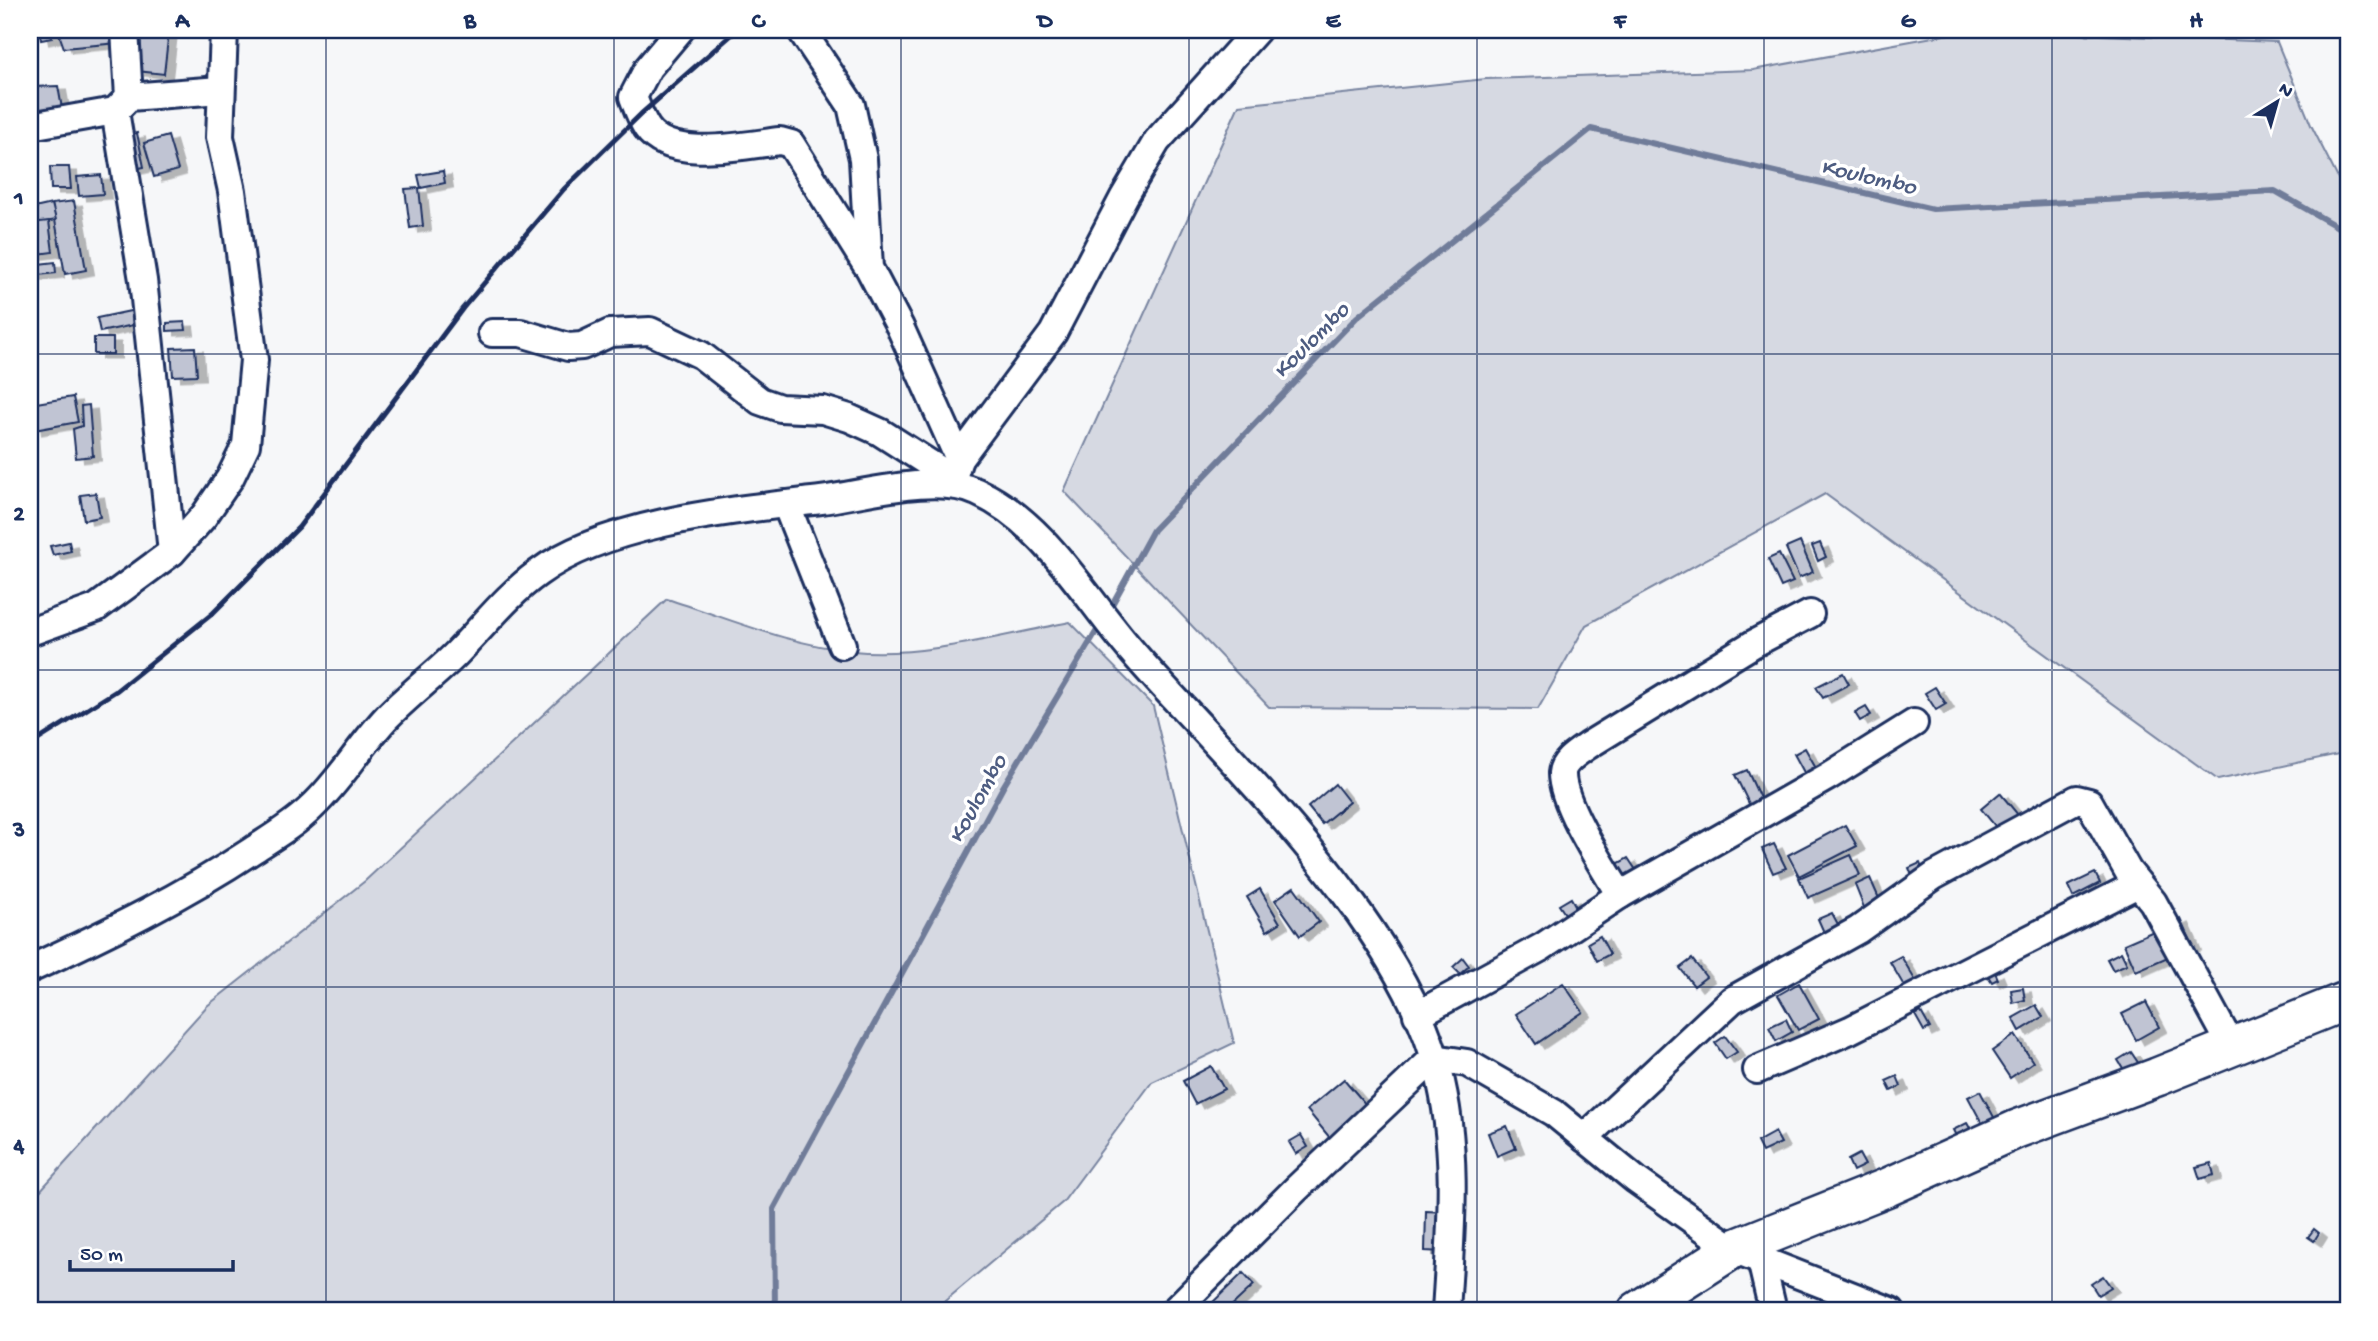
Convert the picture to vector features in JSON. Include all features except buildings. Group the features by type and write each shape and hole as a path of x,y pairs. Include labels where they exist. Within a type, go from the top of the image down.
{"street":[{"path":"125,30 122,104 172,552"},
{"path":"31,624 96,608 172,552 204,516 230,478 246,445 254,360 232,191 220,137 224,30"},
{"path":"680,30 648,68 633,97 648,130 665,142 687,148 780,141 790,144 869,268 900,327 954,474"},
{"path":"801,30 851,106 863,159 869,268"},
{"path":"30,969 113,931 219,873 312,807 381,723 539,572 565,556 623,535 667,523 954,474 1054,333 1124,197 1157,141 1257,30"},
{"path":"30,126 122,104 220,90"},
{"path":"492,333 521,332 568,347 582,346 610,333 650,331 701,355 760,401 779,408 823,410 849,418 880,432 954,474 1001,506 1066,568 1128,648 1249,779 1342,893 1397,972 1434,1058 1453,1172 1446,1311"},
{"path":"786,504 842,645"},
{"path":"1620,895 1570,802 1562,772 1565,764 1587,746 1753,644 1810,614"},
{"path":"1417,1015 1542,947 1620,895 1829,776 1914,723"},
{"path":"1584,1138 1732,1000 1858,930 1934,876 2077,799 2089,802 2138,884 2153,902 2232,1047"},
{"path":"1757,1070 1850,1030 2138,884"},
{"path":"1637,1311 1888,1187 2017,1129 2348,1000"},
{"path":"1434,1058 1467,1063 1497,1078 1553,1113 1636,1180 1747,1255 1891,1311"},
{"path":"1174,1311 1304,1181 1434,1058"},
{"path":"1747,1255 1773,1311"}],"shaded area":[{"path":"1971,30 2277,42 2311,125 2348,198 2348,752 2218,780 1825,494 1586,625 1538,709 1269,707 1064,491 1239,105 1486,79 1753,70"},
{"path":"667,599 782,637 853,651 934,648 1070,622 1153,706 1234,1043 1152,1082 1063,1202 933,1311 30,1311 30,1202 207,1006 365,881"}],"waterway":[{"name":"Koulombo","path":"1109,610 1153,530 1357,317 1591,129 1933,209 2275,191 2348,233"},
{"name":"Koulombo","path":"775,1311 774,1209 1003,787 1102,622"}],"railway":[{"path":"30,745 116,691 212,614 299,527 463,308 564,189 641,114 737,30"}]}
